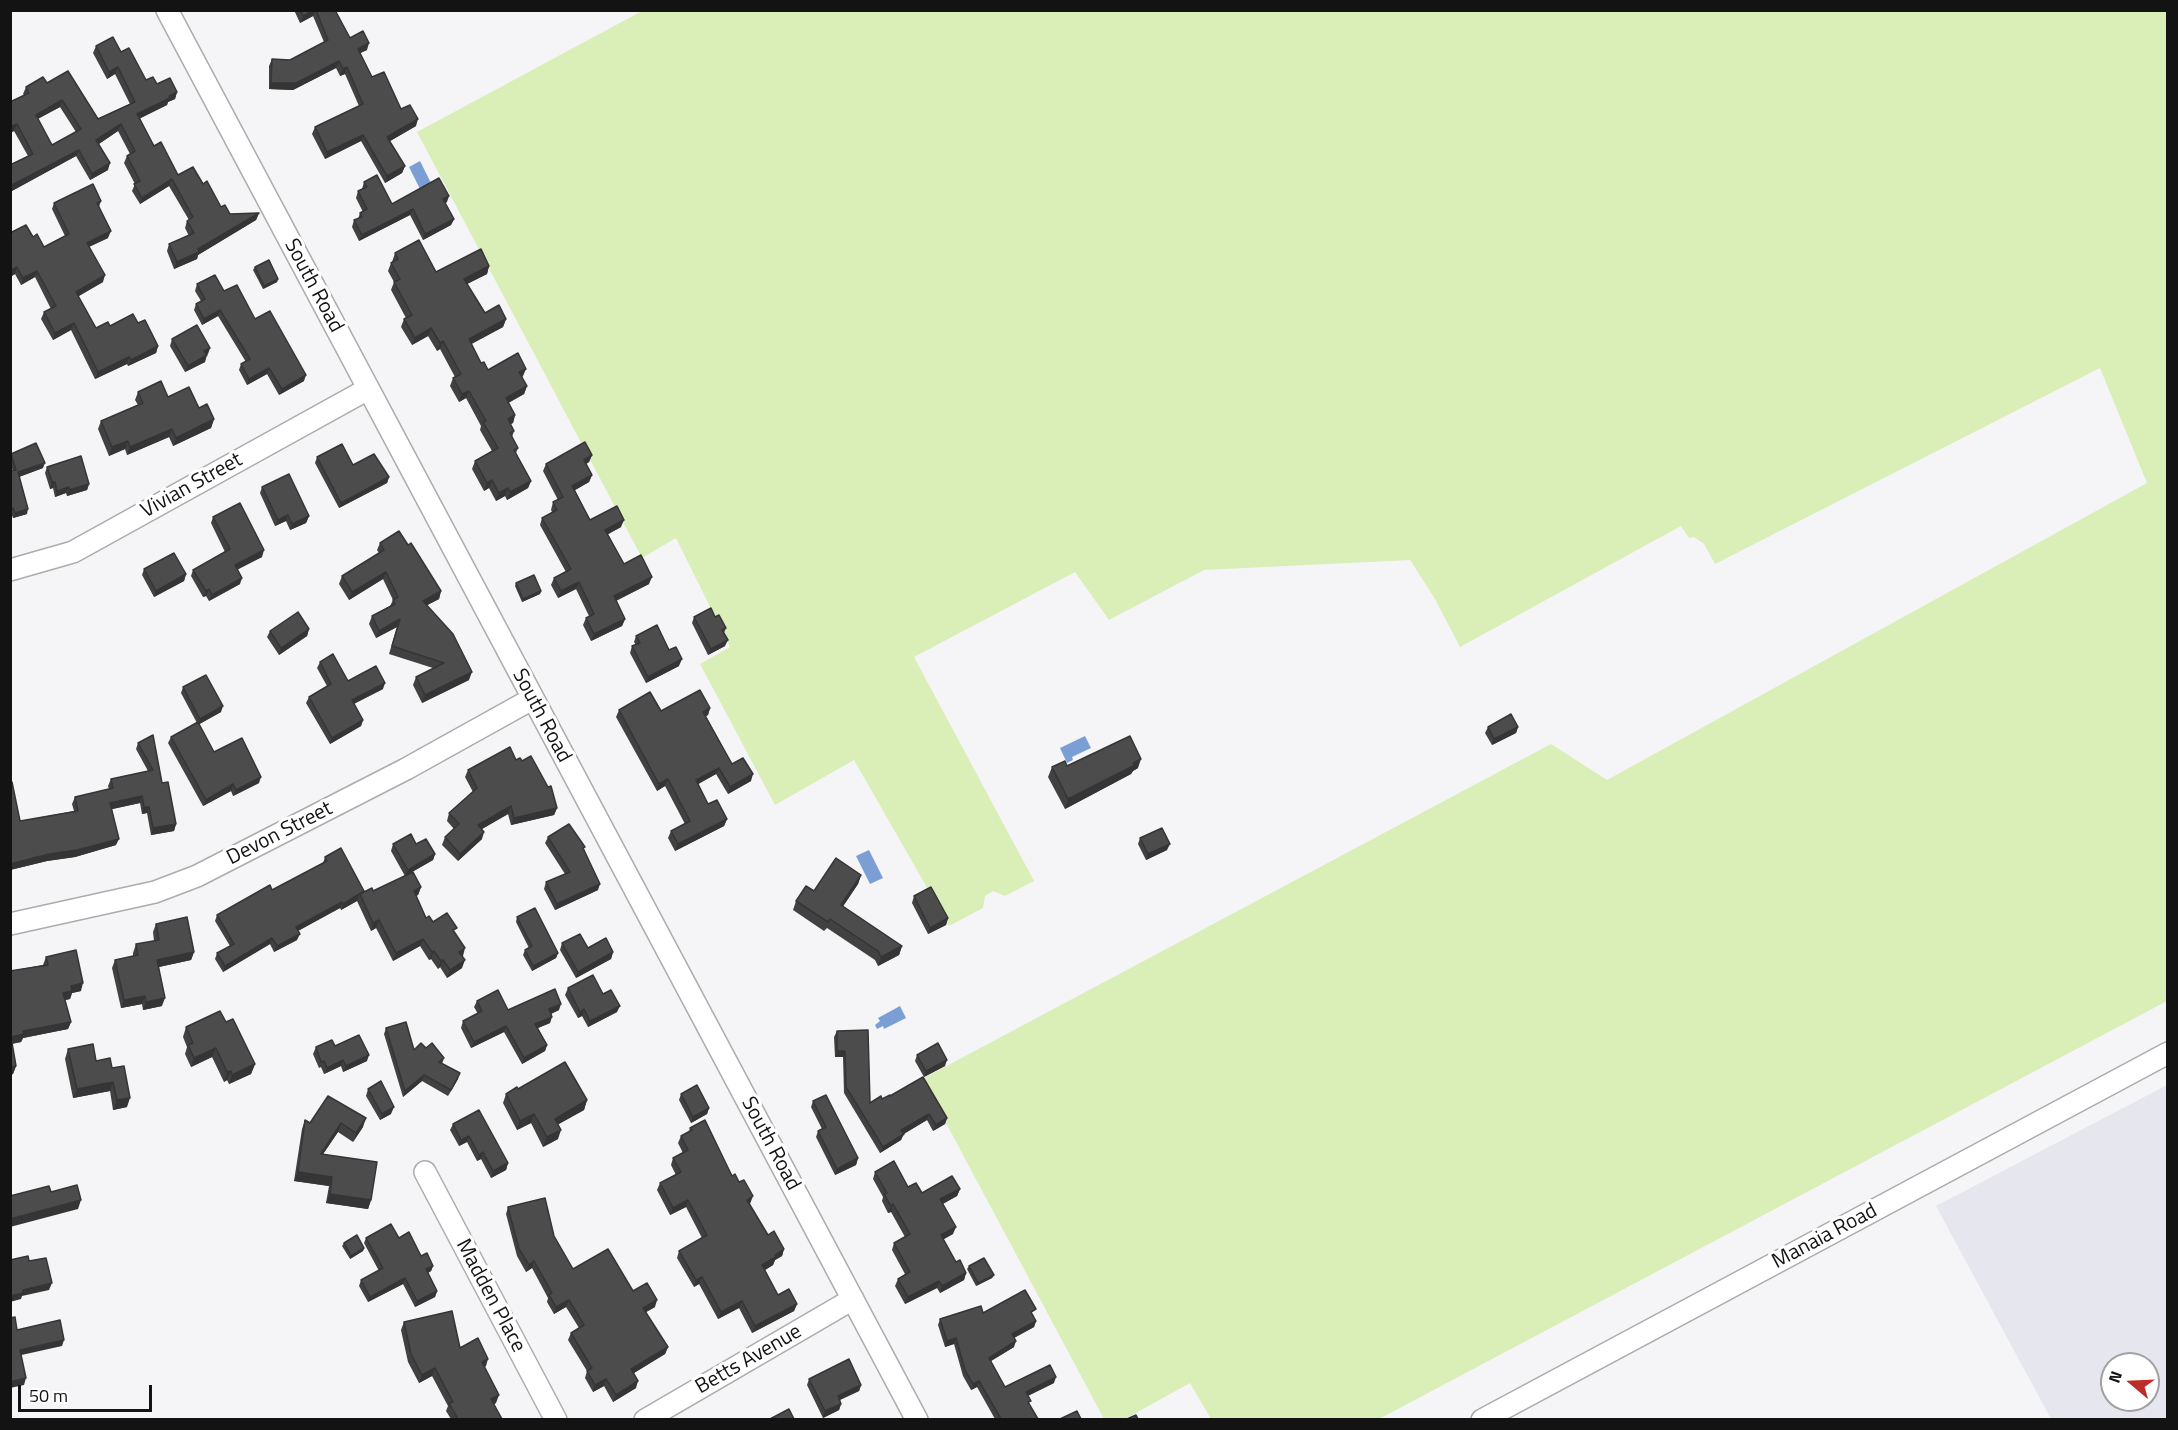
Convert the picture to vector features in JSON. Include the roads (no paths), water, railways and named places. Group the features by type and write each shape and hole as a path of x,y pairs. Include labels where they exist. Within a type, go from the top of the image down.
{"street":[{"name":"South Road","path":"167,10 917,1419"},
{"name":"Vivian Street","path":"10,570 73,552 368,389"},
{"name":"Devon Street","path":"10,924 154,892 197,876 406,769 532,699"},
{"name":"Manaia Road","path":"1482,1419 2168,1053"},
{"name":"Madden Place","path":"425,1172 556,1419"},
{"name":"Betts Avenue","path":"645,1419 853,1299"}],"water":[{"path":"420,161 431,183 420,189 409,167"},
{"path":"1085,736 1091,748 1072,757 1073,760 1067,763 1060,748"},
{"path":"869,850 883,878 870,884 856,856"},
{"path":"900,1006 906,1018 884,1029 883,1026 877,1029 875,1025 880,1021 878,1018"}]}
